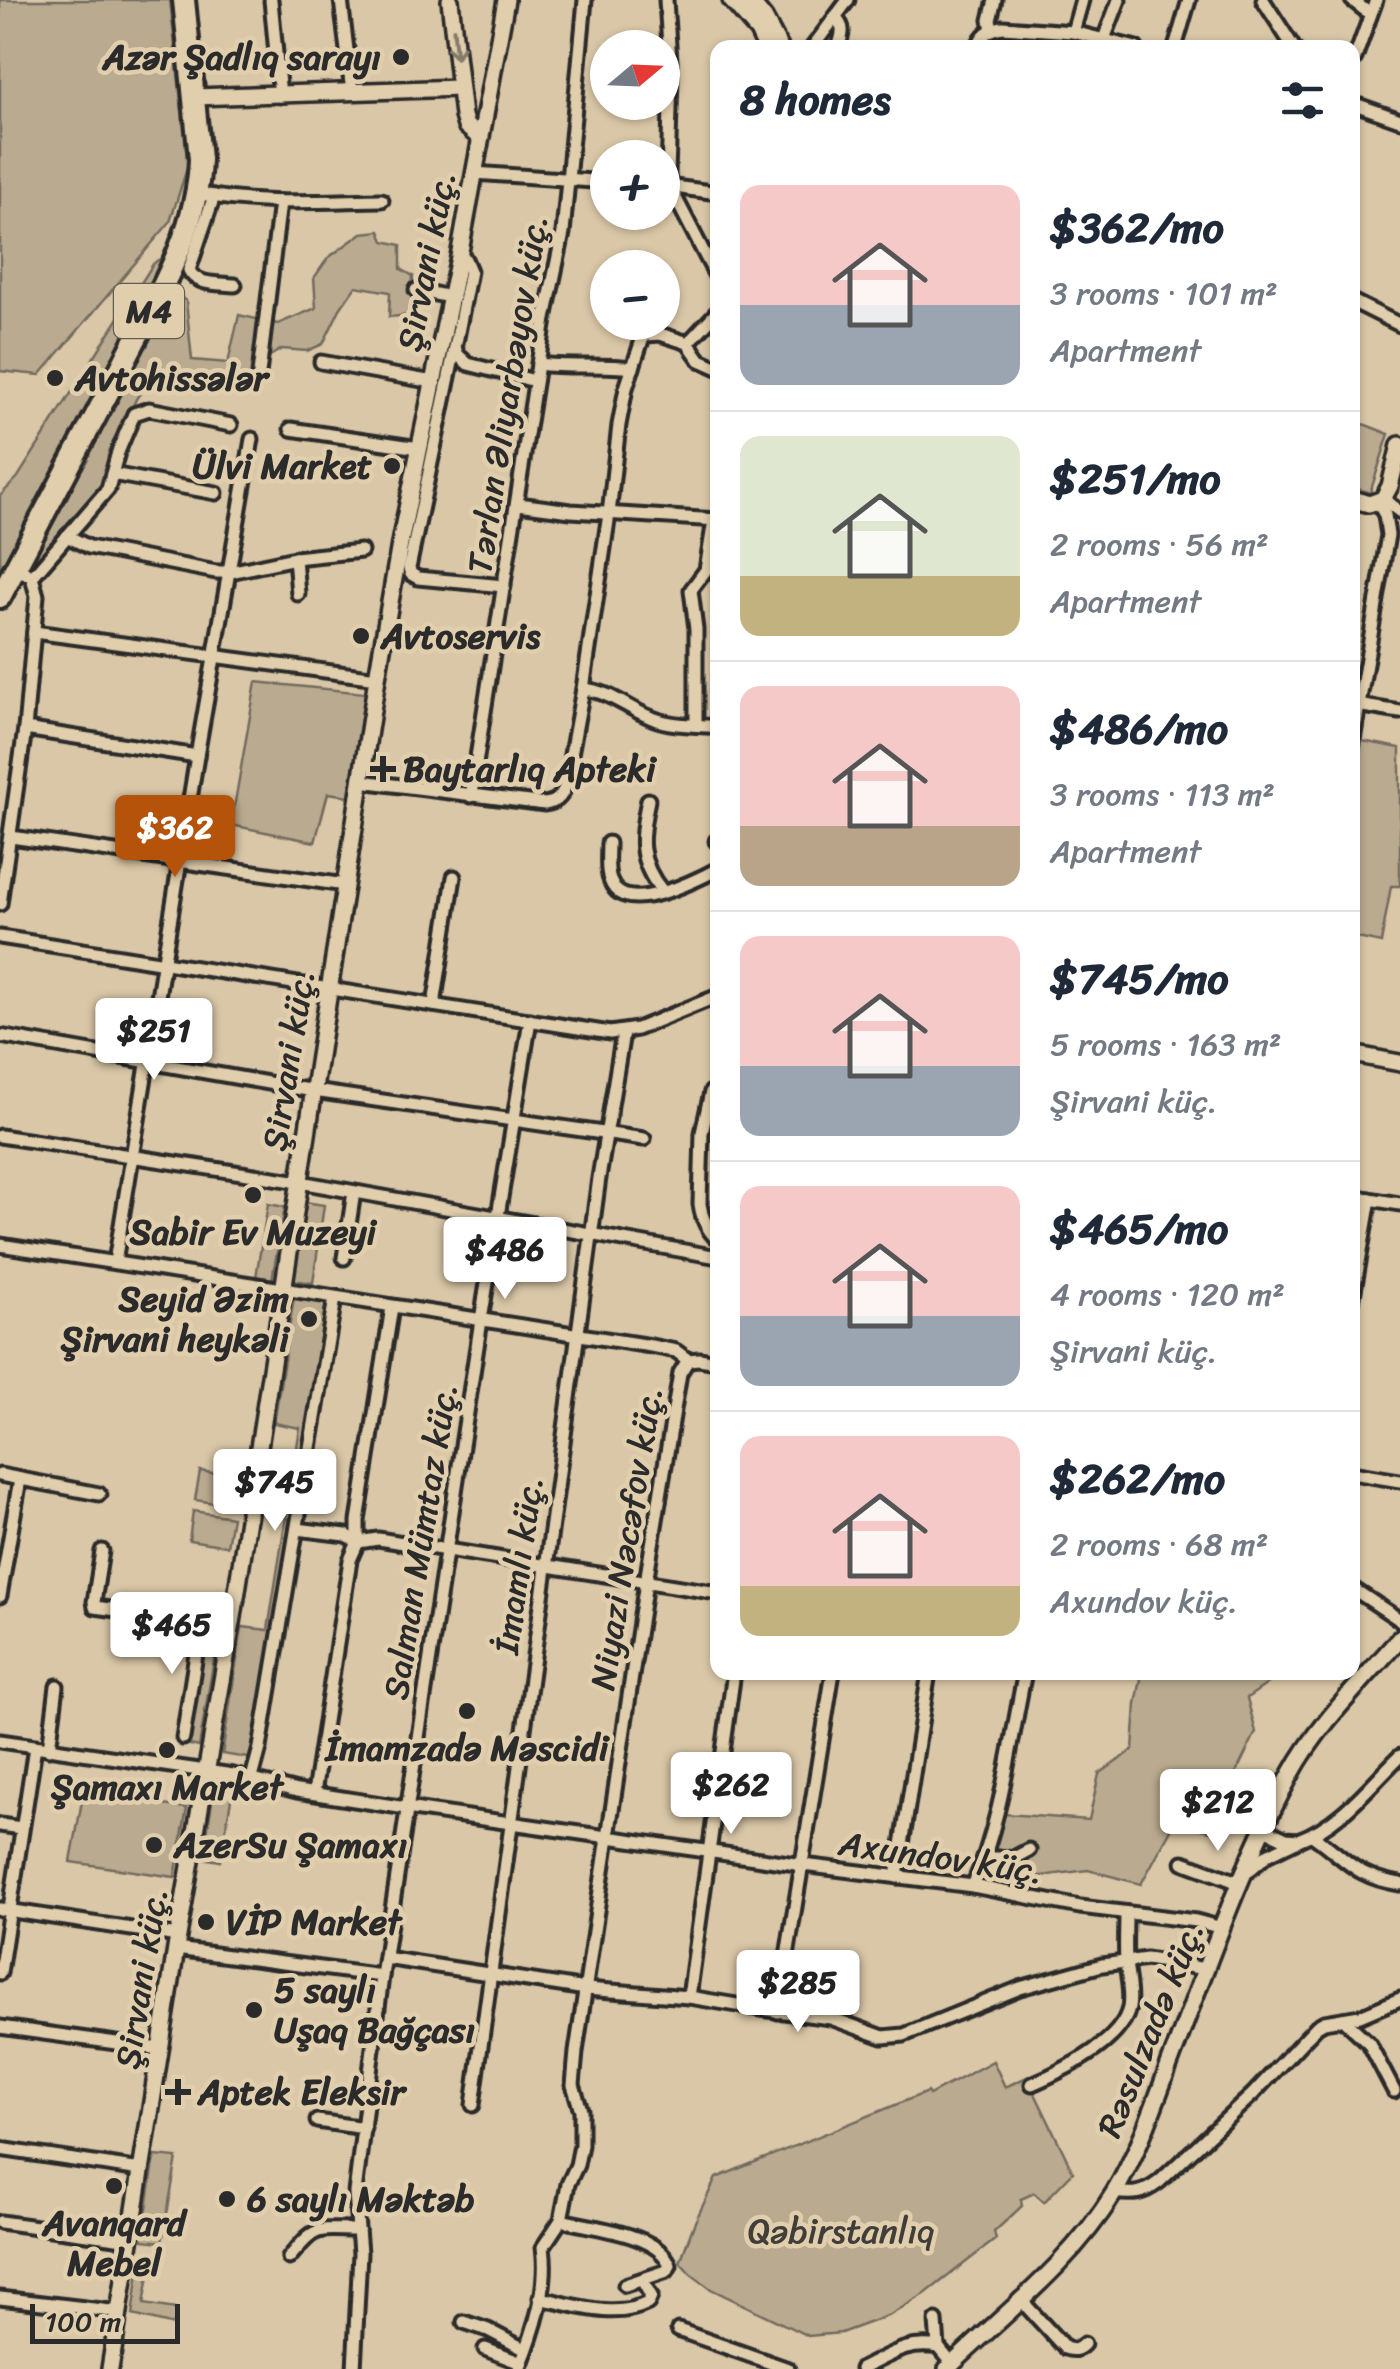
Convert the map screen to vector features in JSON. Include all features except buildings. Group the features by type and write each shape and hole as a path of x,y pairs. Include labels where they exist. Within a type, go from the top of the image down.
{"highway":[{"name":"M4","path":"0,597 24,572 205,195 184,0"}],"main road":[{"path":"450,0 466,126 480,138"},
{"name":"Şirvani küç.","path":"110,2369 231,1626 377,678 506,0"},
{"path":"732,0 762,40"},
{"path":"749,0 776,40"},
{"path":"195,97 459,88"},
{"path":"1360,501 1381,501 1390,486 1400,445"},
{"path":"1360,1055 1400,1062"},
{"name":"Rəsulzadə küç.","path":"950,2367 1080,2240 1114,2192 1149,2117 1242,1879 1302,1756 1400,1638"}],"street":[{"path":"270,0 280,96"},
{"path":"341,0 352,92"},
{"name":"Tərlan Əliyarbəyov küç.","path":"471,796 535,380 563,233 585,0"},
{"path":"666,0 671,76 667,140"},
{"path":"818,40 848,0"},
{"path":"992,29 990,20 996,0"},
{"path":"1073,32 1082,0"},
{"path":"1104,38 1118,0"},
{"path":"1178,40 1190,0"},
{"path":"1264,0 1289,40"},
{"path":"1352,0 1370,14"},
{"path":"1360,42 1376,0"},
{"path":"835,19 842,29 840,40"},
{"path":"982,40 992,29 1003,27 1073,32 1110,40"},
{"path":"1360,106 1400,120"},
{"path":"474,173 590,181"},
{"path":"680,188 710,192"},
{"path":"234,285 200,281 189,270 205,195 280,202 382,200"},
{"path":"259,374 280,202"},
{"path":"680,211 710,266"},
{"path":"459,257 468,264 470,280 409,568 418,578 504,586"},
{"path":"416,290 450,297"},
{"path":"1360,305 1400,325"},
{"path":"688,343 710,320"},
{"path":"361,781 545,804 561,797 583,689 618,425 642,340"},
{"path":"679,340 688,343 700,360 710,364"},
{"path":"456,348 468,364 535,380"},
{"path":"321,362 433,382"},
{"path":"538,364 632,368"},
{"path":"0,904 37,596 24,572 67,536 108,488 134,414 148,409 230,425"},
{"path":"291,429 419,448"},
{"path":"115,1262 252,439"},
{"path":"112,474 216,493"},
{"path":"1381,501 1400,512"},
{"path":"1360,684 1388,535 1381,501"},
{"path":"518,504 710,520"},
{"path":"67,536 90,548 230,572 295,558 361,551"},
{"path":"696,725 696,616 691,590 706,570 710,550"},
{"path":"295,558 298,594"},
{"path":"34,632 377,678"},
{"path":"583,689 607,694 663,722 710,726"},
{"path":"1360,706 1400,712"},
{"path":"24,729 198,756"},
{"path":"648,800 642,847 652,879 663,892"},
{"path":"11,837 345,885"},
{"path":"608,844 608,874 617,892 635,897 663,892 710,873"},
{"path":"434,1005 454,877"},
{"path":"0,937 604,1032 623,1033 643,1027 710,999"},
{"name":"Salman Mümtaz küç.","path":"354,2369 360,2277 356,2192 382,1976 530,1020"},
{"name":"İmamlı küç.","path":"473,2105 545,1566 623,1033"},
{"path":"0,1036 314,1090 644,1139"},
{"path":"710,1092 702,1133 700,1204 710,1231"},
{"path":"0,1136 300,1182 710,1256"},
{"path":"344,1258 354,1192"},
{"path":"1360,1197 1400,1204"},
{"path":"1360,1256 1370,1199"},
{"path":"0,1245 578,1335 664,1349 688,1360 710,1360"},
{"path":"252,1778 335,1298"},
{"path":"314,1793 350,1560 358,1542 358,1521 392,1307"},
{"name":"Niyazi Nəcəfov küç.","path":"522,2361 540,2298 543,2247 562,2220 568,2184 581,2145 573,2074 646,1582 680,1373 688,1360"},
{"path":"1360,1475 1400,1480"},
{"path":"0,1476 99,1494"},
{"path":"0,1596 20,1479"},
{"path":"297,1529 346,1535 358,1542 378,1539 710,1592"},
{"path":"102,1551 95,1607 231,1626"},
{"path":"1360,1593 1400,1620"},
{"path":"183,1738 201,1622"},
{"path":"689,1996 733,1680"},
{"path":"778,2012 832,1680"},
{"path":"896,1877 927,1680"},
{"path":"973,1886 996,1811 1022,1680"},
{"path":"0,1972 5,1910 21,1828 57,1686"},
{"name":"Axundov küç.","path":"0,1741 206,1770 406,1808 973,1886 1222,1928"},
{"path":"1183,1862 1242,1879 1267,1855 1312,1835 1348,1808 1400,1756"},
{"path":"0,1825 21,1828"},
{"path":"1265,1829 1298,1840"},
{"path":"1312,1835 1354,1869 1381,1881 1400,1884"},
{"path":"984,1858 1014,1858 1029,1850"},
{"path":"5,1910 382,1976"},
{"path":"1032,2084 1074,2063 1120,2028 1130,2000 1126,1913"},
{"path":"385,1958 586,1989 689,1996 831,2018 876,2036 892,2037 1020,1988 1126,1960 1162,1961 1206,1969"},
{"path":"1114,2192 1144,2193 1159,2182 1253,2094 1317,2026 1360,2016 1400,1999"},
{"path":"1343,2020 1370,2042 1394,2091"},
{"path":"0,2027 160,2049"},
{"path":"317,2121 364,2128"},
{"path":"0,2148 142,2170"},
{"path":"562,2220 636,2238 664,2253 670,2265 667,2271 624,2285"},
{"path":"0,2222 130,2240"},
{"path":"290,2258 310,2232 358,2230"},
{"path":"540,2298 602,2311 625,2310 648,2303 650,2296 642,2280"},
{"path":"0,2298 119,2312"},
{"path":"1020,2300 1066,2348 1073,2351 1084,2344"},
{"path":"936,2321 938,2347 950,2367"},
{"path":"464,2322 488,2330 522,2361"},
{"path":"678,2330 788,2369"},
{"path":"861,2369 910,2345 938,2347"},
{"path":"485,2349 522,2361"}],"green space":[{"path":"0,0 170,0 188,165 170,222 40,375 0,371"},
{"path":"997,35 1046,40 990,40"},
{"path":"380,231 384,241 401,245 401,269 413,276 411,315 389,317 390,292 356,286 323,344 307,351 282,349 256,364 242,395 154,372 136,399 103,482 36,569 30,563 170,291 186,301 192,360 228,363 239,315 278,324 316,308 314,278 328,258 362,233"},
{"path":"158,260 164,260 0,573 0,496 18,477"},
{"path":"1360,423 1389,434 1370,493 1360,489"},
{"path":"256,682 365,693 349,796 328,793 315,842 231,825"},
{"path":"1362,741 1400,748 1400,886 1391,886 1381,943 1360,938"},
{"path":"305,1202 324,1205 313,1283 293,1280"},
{"path":"268,1204 285,1207 272,1280 256,1277"},
{"path":"294,1297 326,1303 254,1759 222,1754 242,1627 268,1630 300,1428 274,1423"},
{"path":"200,1471 239,1477 234,1506 195,1500"},
{"path":"193,1511 232,1517 227,1546 189,1540"},
{"path":"205,1632 218,1635 199,1747 186,1744"},
{"path":"1141,1680 1273,1680 1247,1698 1256,1732 1233,1779 1215,1832 1175,1822 1141,1884 1088,1870 993,1882 990,1869 1004,1814 1089,1820 1099,1774 1133,1750"},
{"path":"216,1777 244,1782 243,1789 233,1788 220,1861 203,1858"},
{"path":"83,1795 187,1808 175,1877 71,1862"},
{"name":"Qəbirstanlıq","path":"993,2061 1005,2087 1027,2077 1073,2172 1044,2202 1034,2193 1021,2199 1022,2206 994,2232 996,2239 925,2294 890,2315 841,2333 808,2336 711,2289 680,2262 716,2178 927,2092 929,2095"},
{"path":"155,2156 177,2158 162,2242 142,2240"},
{"path":"141,2256 152,2258 144,2304 176,2309 174,2325 133,2315"}],"place":[{"name":"Azər Şadlıq sarayı","path":"401,57"},
{"name":"Avtohissələr","path":"55,378"},
{"name":"Ülvi Market","path":"392,466"},
{"name":"Avtoservis","path":"361,636"},
{"name":"Baytarlıq Apteki","path":"383,769"},
{"name":"Sabir Ev Muzeyi","path":"253,1195"},
{"name":"Seyid Əzim Şirvani heykəli","path":"309,1319"},
{"name":"İmamzadə Məscidi","path":"467,1711"},
{"name":"Şamaxı Market","path":"167,1750"},
{"name":"AzerSu Şamaxı","path":"154,1845"},
{"name":"VİP Market","path":"206,1922"},
{"name":"5 saylı Uşaq Bağçası","path":"254,2010"},
{"name":"Aptek Eleksir","path":"178,2092"},
{"name":"Avanqard Mebel","path":"114,2186"},
{"name":"6 saylı Məktəb","path":"227,2199"}]}
